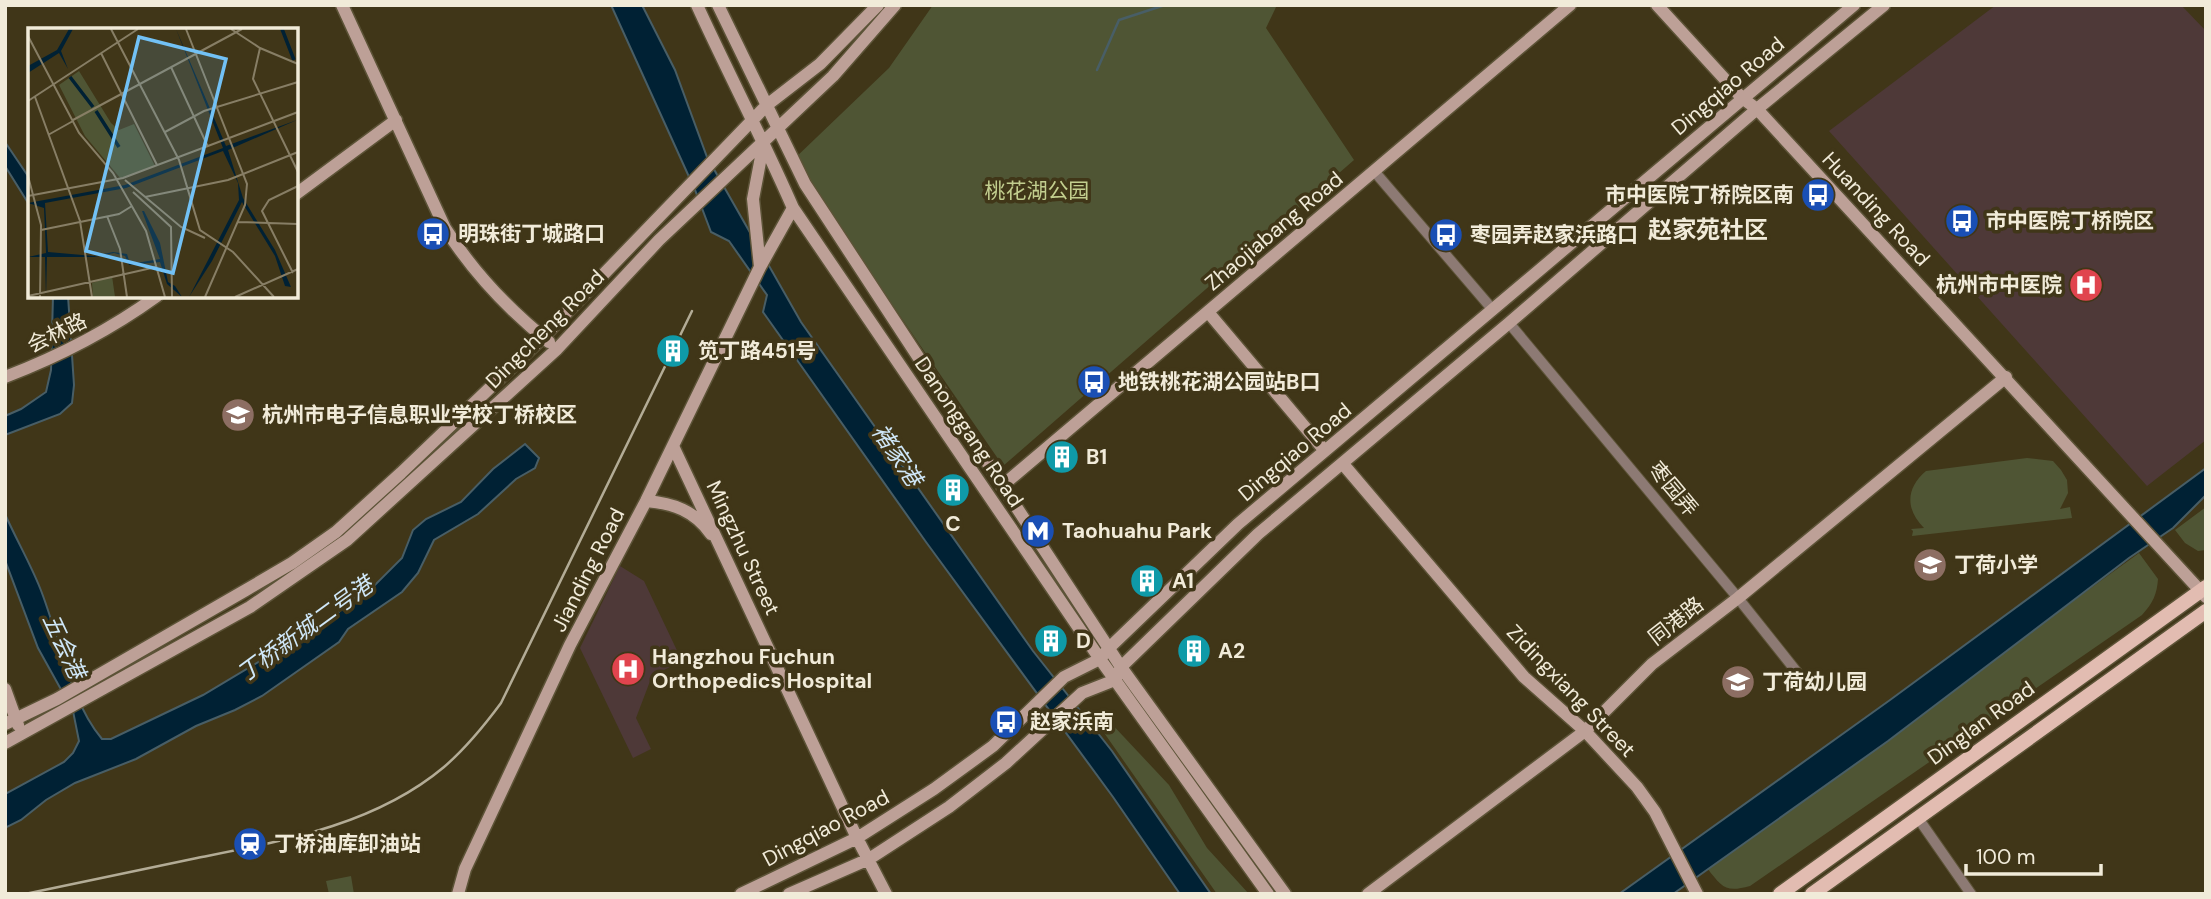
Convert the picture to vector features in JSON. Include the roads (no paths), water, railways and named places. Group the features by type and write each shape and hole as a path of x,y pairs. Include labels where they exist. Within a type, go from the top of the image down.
{"main road":[{"path":"342,5 445,228 463,257 486,283 557,349"},
{"name":"Danonggang Road","path":"697,5 751,120 764,141 793,208 1100,659 1268,894"},
{"name":"Danonggang Road","path":"718,5 805,184 1108,648 1284,894"},
{"name":"Dingcheng Road","path":"10,721 57,698 280,569 336,531 401,473 542,337 751,120 820,64 878,5"},
{"name":"Dingcheng Road","path":"5,743 250,607 347,540 557,349 659,240 695,209 833,76 895,5"},
{"name":"Zhaojiabang Road","path":"1002,486 1570,5"},
{"name":"Huanding Road","path":"1657,5 1742,99 1757,109 2204,592"},
{"name":"Dingqiao Road","path":"741,894 857,838 934,789 993,746 1064,677 1100,659 1108,648 1238,524 1854,5"},
{"name":"Dingqiao Road","path":"789,894 869,859 949,807 1006,763 1082,693 1115,680 1121,667 1258,534 1509,323 1757,109 1884,5"},
{"path":"298,193 396,120"},
{"path":"760,267 753,199 764,141"},
{"name":"Jianding Road","path":"458,894 464,869 570,645 646,501 760,267 793,208"},
{"name":"会林路","path":"5,377 42,363 105,331 154,298"},
{"path":"1208,312 1325,451"},
{"name":"同港路","path":"1368,894 1585,731 1652,664 1738,597 2006,377"},
{"name":"Mingzhu Street","path":"673,446 857,838 886,894"},
{"name":"Zidingxiang Street","path":"1343,464 1524,677 1585,731 1637,787 1655,812 1695,889"},
{"path":"646,501 666,503 689,512 706,527 723,550"},
{"name":"Dinglan Road","path":"1780,894 2204,592"},
{"name":"Dinglan Road","path":"1811,894 2206,611"},
{"path":"5,689 10,721 21,734"}],"street":[{"path":"1374,171 1493,310"},
{"name":"枣园弄","path":"1509,323 1738,597 1804,681"},
{"path":"1918,818 1970,894"}],"water":[{"path":"611,5 642,5 675,70 707,157 801,322 1033,651 1112,751 1211,894 1180,894 763,312 767,295 729,241 711,232 695,190"},
{"path":"5,142 28,176 28,203 5,166"},
{"path":"53,298 68,298 74,385 72,403 60,414 5,435 5,416 46,392 51,370"},
{"path":"525,444 539,458 535,468 516,479 478,514 434,540 418,573 402,592 348,629 339,642 262,696 196,726 136,759 75,783 5,828 5,794 64,762 79,741 73,711 38,648 5,560 5,514 40,588 81,706 102,739 111,739 203,695 332,618 366,588 375,585 402,558 413,530 426,519 461,502 493,469"},
{"path":"2206,468 2206,495 2173,528 2129,558 1888,741 1673,894 1619,894 1890,700"}],"waterway":[{"path":"1097,70 1119,20 1165,5"}],"railway":[{"path":"25,894 262,845 327,828 388,803 417,787 444,767 501,703 692,311"}],"place":[{"name":"市中医院丁桥院区南","path":"1818,195"},
{"name":"市中医院丁桥院区","path":"1962,221"},
{"name":"明珠街丁城路口","path":"433,234"},
{"name":"枣园弄赵家浜路口","path":"1446,235"},
{"name":"杭州市中医院","path":"2086,285"},
{"name":"笕丁路451号","path":"673,351"},
{"name":"地铁桃花湖公园站B口","path":"1094,382"},
{"name":"杭州市电子信息职业学校丁桥校区","path":"238,415"},
{"name":"B1","path":"1062,457"},
{"name":"C","path":"953,490"},
{"name":"Taohuahu Park","path":"1038,531"},
{"name":"丁荷小学","path":"1930,565"},
{"name":"A1","path":"1147,581"},
{"name":"D","path":"1051,641"},
{"name":"A2","path":"1194,651"},
{"name":"Hangzhou Fuchun Orthopedics Hospital","path":"628,669"},
{"name":"丁荷幼儿园","path":"1738,682"},
{"name":"赵家浜南","path":"1006,722"},
{"name":"丁桥油库卸油站","path":"250,844"}],"district":[{"name":"赵家苑社区","path":"1708,230"}],"park label":[{"name":"桃花湖公园","path":"1037,191"}],"water label":[{"name":"褚家港","path":"897,455"},
{"name":"丁桥新城二号港","path":"305,629"},
{"name":"五会港","path":"64,646"}]}
